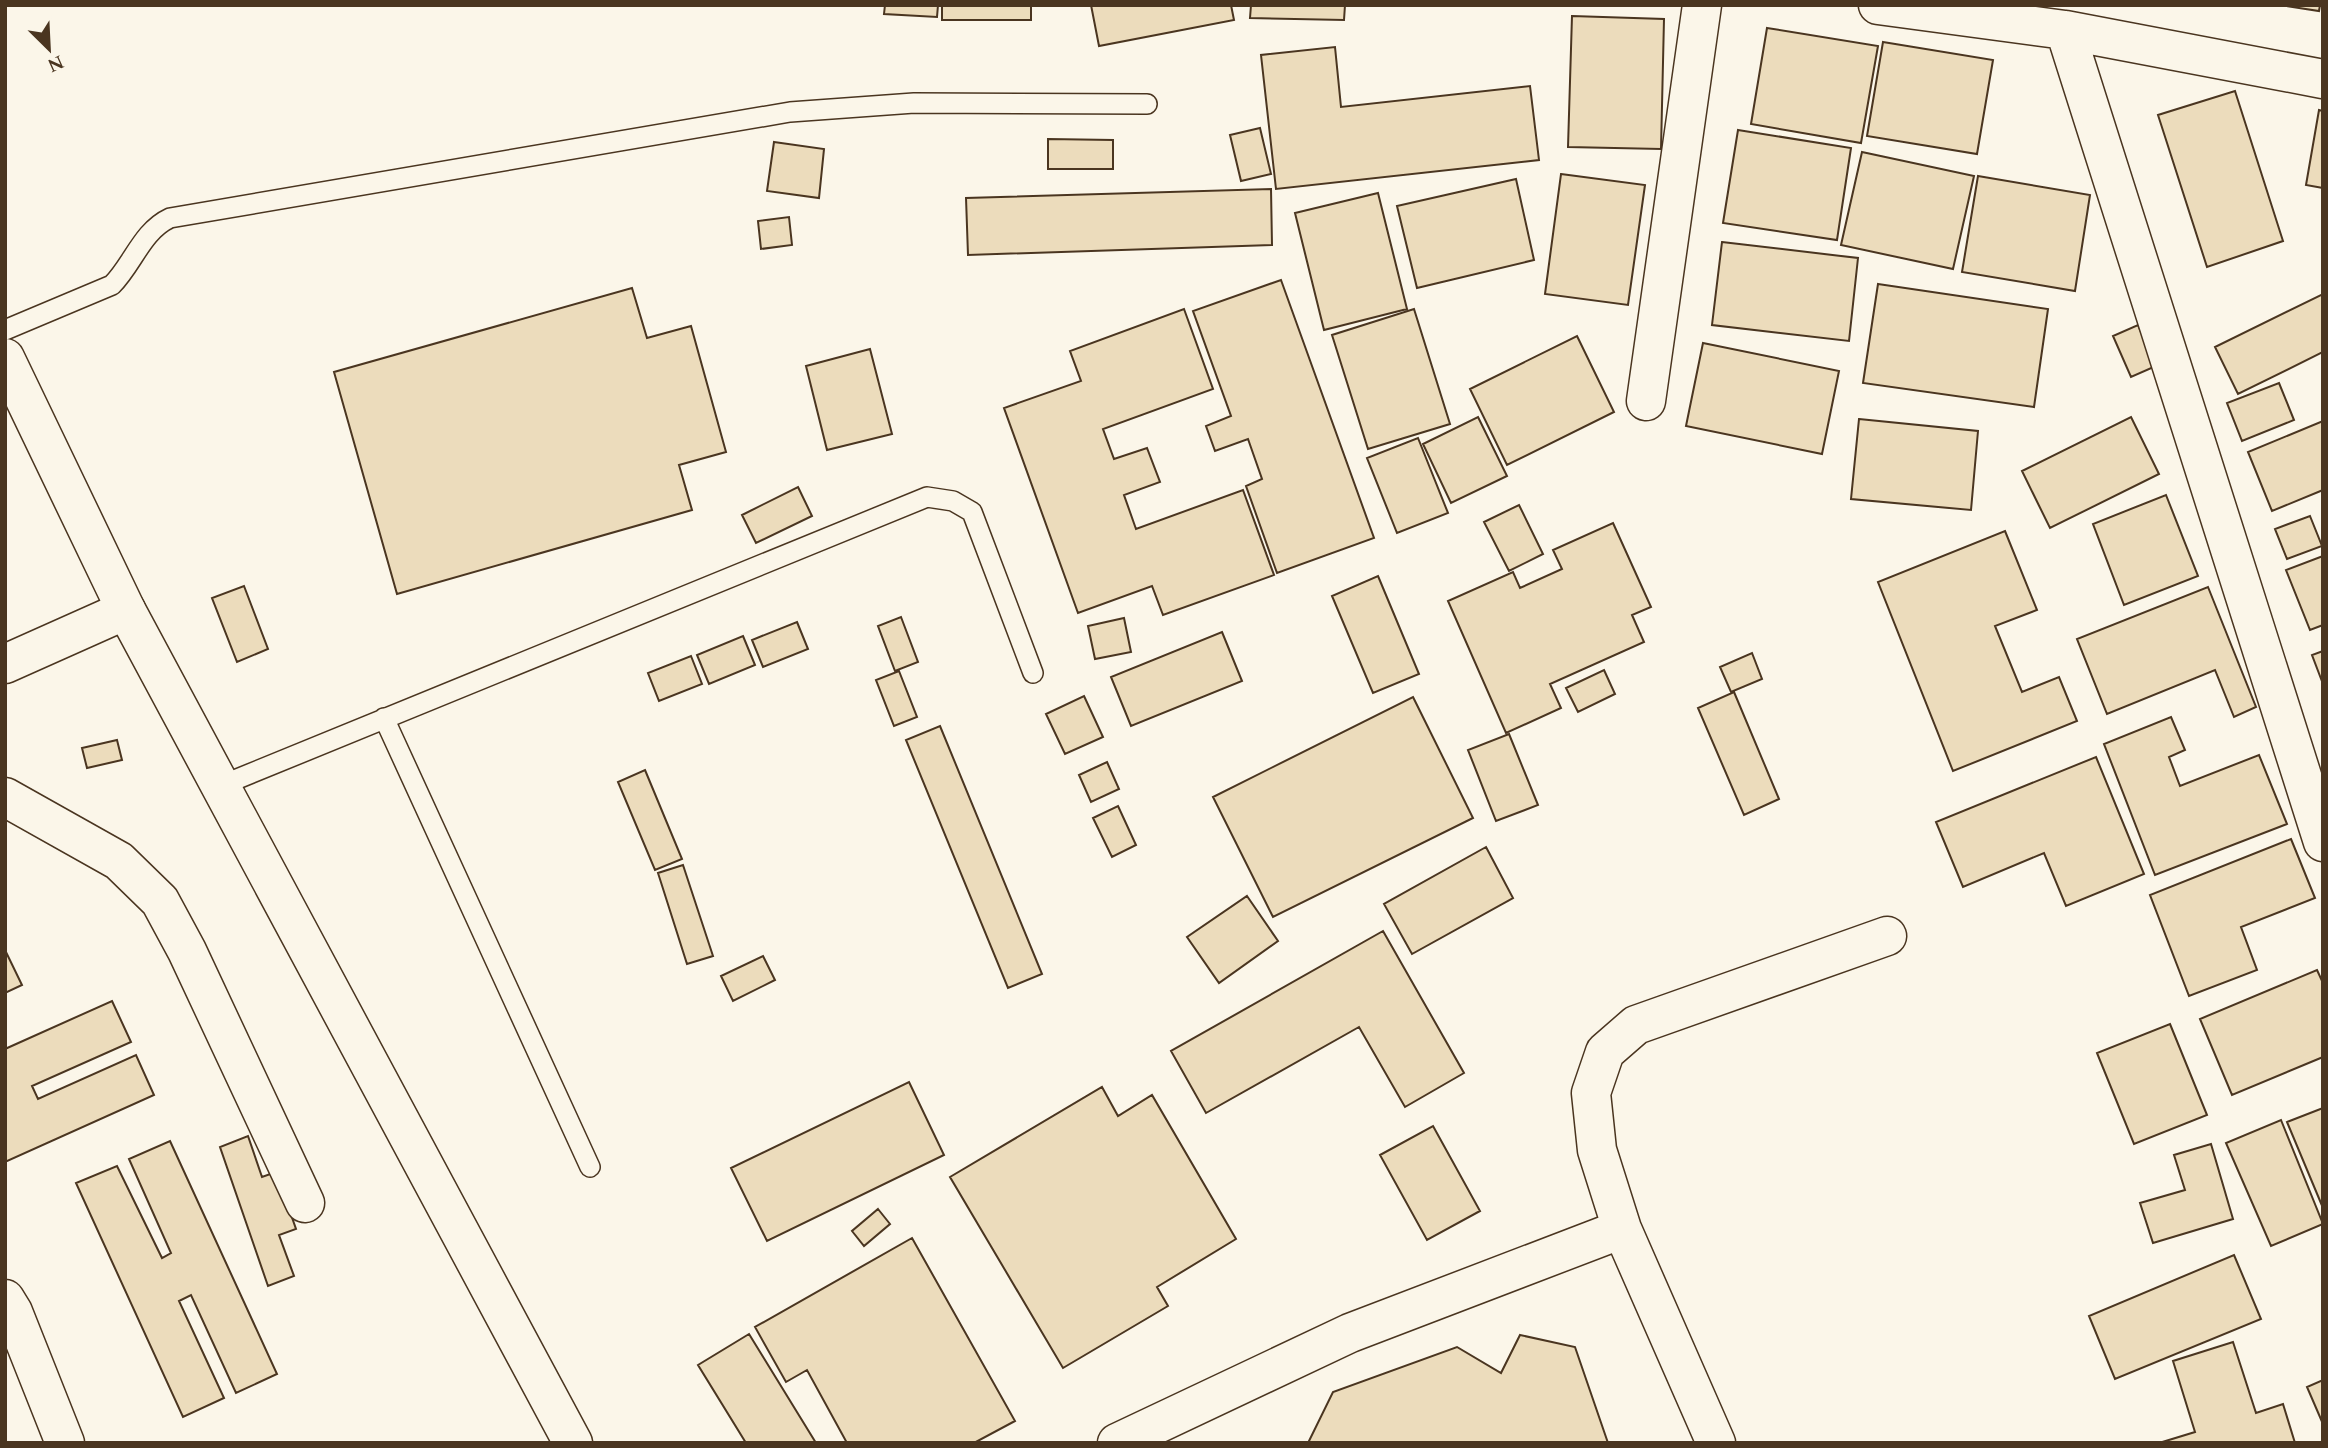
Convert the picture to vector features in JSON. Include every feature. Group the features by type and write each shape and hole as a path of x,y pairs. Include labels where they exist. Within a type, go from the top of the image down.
{"street":[{"path":"1646,401 1702,5"},
{"path":"1878,5 2065,30 2323,79"},
{"path":"2065,30 2323,842"},
{"path":"5,358 126,611 573,1443"},
{"path":"5,664 126,611"},
{"path":"5,797 119,860 160,901 187,951 305,1203"},
{"path":"1716,1443 1622,1229 1597,1150 1591,1093 1605,1052 1636,1025 1887,936"},
{"path":"1117,1443 1350,1333 1622,1229"},
{"path":"5,1299 13,1312 65,1443"}],"lane":[{"path":"5,330 112,285 153,228 170,218 790,112 914,103 1147,104"},
{"path":"220,786 927,497 953,501 972,512 1033,673"},
{"path":"384,718 590,1167"}],"building":[{"path":"885,5 938,5 937,17 884,14"},
{"path":"942,5 1031,5 1031,20 942,20"},
{"path":"1091,5 1231,5 1234,20 1099,46"},
{"path":"1251,5 1345,5 1344,20 1250,18"},
{"path":"2280,5 2320,5 2319,11"},
{"path":"1572,16 1664,19 1661,149 1568,147"},
{"path":"1767,28 1878,46 1861,143 1751,124"},
{"path":"1883,42 1993,60 1977,154 1867,136"},
{"path":"1335,47 1341,107 1530,86 1539,160 1276,189 1261,55"},
{"path":"2235,91 2283,241 2207,267 2158,115"},
{"path":"2319,110 2323,111 2323,188 2306,185"},
{"path":"1260,128 1271,174 1241,181 1230,135"},
{"path":"1738,130 1851,148 1837,240 1723,223"},
{"path":"1048,139 1113,140 1113,169 1048,169"},
{"path":"774,142 824,149 819,198 767,191"},
{"path":"1862,152 1974,176 1953,269 1841,245"},
{"path":"1561,174 1645,185 1628,305 1545,294"},
{"path":"1978,176 2090,195 2075,291 1962,272"},
{"path":"1516,179 1534,260 1417,288 1397,206"},
{"path":"1271,189 1272,245 968,255 966,198"},
{"path":"1378,193 1407,309 1324,330 1295,213"},
{"path":"789,217 792,245 761,249 758,221"},
{"path":"1722,242 1858,258 1849,341 1712,325"},
{"path":"1281,280 1374,538 1277,573 1246,486 1262,479 1248,439 1215,451 1206,426 1231,416 1193,311"},
{"path":"1878,284 2048,309 2034,407 1863,383"},
{"path":"632,288 647,338 691,326 726,452 679,465 692,510 397,594 334,372"},
{"path":"2323,294 2323,352 2238,394 2215,347"},
{"path":"1184,309 1213,389 1103,429 1114,459 1147,448 1160,482 1124,495 1136,529 1243,490 1274,575 1163,615 1152,586 1078,613 1004,408 1081,381 1070,351"},
{"path":"1414,309 1450,424 1368,449 1332,335"},
{"path":"2138,325 2156,366 2131,377 2113,336"},
{"path":"1577,336 1614,412 1507,465 1470,389"},
{"path":"1703,343 1839,371 1822,454 1686,426"},
{"path":"870,349 892,434 827,450 806,366"},
{"path":"2279,383 2294,420 2242,441 2227,403"},
{"path":"1478,417 1507,476 1451,503 1423,444"},
{"path":"2131,417 2159,474 2050,528 2022,471"},
{"path":"1859,419 1978,431 1971,510 1851,499"},
{"path":"2323,421 2323,490 2272,511 2248,452"},
{"path":"1418,438 1448,513 1397,533 1367,458"},
{"path":"798,487 812,516 756,543 742,515"},
{"path":"2166,495 2198,576 2124,605 2093,524"},
{"path":"1519,505 1543,554 1509,571 1484,522"},
{"path":"2310,516 2322,546 2287,559 2275,529"},
{"path":"1613,523 1651,607 1632,615 1644,642 1550,684 1561,708 1506,733 1448,601 1513,572 1520,588 1562,569 1553,550"},
{"path":"2005,531 2037,610 1995,626 2022,692 2059,677 2077,721 1953,771 1878,582"},
{"path":"2323,556 2323,625 2310,630 2286,570"},
{"path":"1378,576 1419,674 1373,693 1332,596"},
{"path":"244,586 268,649 237,662 212,598"},
{"path":"2208,587 2256,707 2234,717 2215,670 2107,714 2077,639"},
{"path":"901,617 918,662 895,671 878,626"},
{"path":"1124,618 1131,652 1095,659 1088,626"},
{"path":"797,622 808,649 763,667 752,640"},
{"path":"1222,632 1242,681 1131,726 1111,677"},
{"path":"743,636 755,665 709,684 697,655"},
{"path":"2323,651 2323,684 2312,655"},
{"path":"1752,653 1762,679 1731,692 1720,667"},
{"path":"691,656 702,684 659,701 648,673"},
{"path":"1604,670 1615,694 1578,712 1566,688"},
{"path":"899,671 917,717 894,726 876,680"},
{"path":"1734,692 1779,799 1744,815 1698,708"},
{"path":"1084,696 1103,737 1065,754 1046,714"},
{"path":"1413,697 1473,818 1273,917 1213,797"},
{"path":"2171,717 2185,750 2169,757 2180,786 2259,755 2287,824 2155,875 2104,744"},
{"path":"940,726 1042,974 1008,988 906,740"},
{"path":"1509,734 1538,805 1496,821 1468,750"},
{"path":"117,740 122,760 87,768 82,748"},
{"path":"2096,757 2144,874 2066,906 2044,853 1963,887 1936,822"},
{"path":"1107,762 1119,789 1091,802 1079,775"},
{"path":"645,770 682,859 655,870 618,782"},
{"path":"1118,806 1136,845 1112,857 1093,818"},
{"path":"2291,839 2315,898 2241,927 2257,970 2189,996 2150,895"},
{"path":"1486,847 1513,898 1412,954 1384,904"},
{"path":"683,865 713,956 687,964 658,873"},
{"path":"1247,896 1278,941 1219,983 1187,937"},
{"path":"1383,931 1464,1073 1405,1107 1359,1027 1206,1113 1171,1051"},
{"path":"5,950 22,985 5,993"},
{"path":"763,956 775,980 733,1001 721,976"},
{"path":"2317,970 2323,983 2323,1057 2232,1095 2200,1019"},
{"path":"112,1001 131,1042 32,1086 38,1099 136,1055 154,1095 5,1162 5,1049"},
{"path":"2170,1024 2207,1115 2134,1144 2097,1053"},
{"path":"909,1082 944,1155 767,1241 731,1168"},
{"path":"1102,1087 1118,1116 1152,1095 1236,1239 1157,1287 1168,1306 1063,1368 950,1177"},
{"path":"2323,1108 2323,1208 2287,1122"},
{"path":"2281,1120 2323,1224 2271,1246 2226,1143"},
{"path":"1433,1126 1480,1211 1427,1240 1380,1155"},
{"path":"248,1136 262,1177 276,1172 296,1229 279,1235 294,1276 268,1286 220,1147"},
{"path":"170,1141 277,1374 236,1393 191,1295 179,1301 224,1398 183,1417 76,1183 117,1166 162,1258 171,1253 129,1159"},
{"path":"2211,1144 2233,1219 2153,1243 2140,1203 2185,1190 2174,1155"},
{"path":"878,1209 890,1224 864,1246 852,1231"},
{"path":"912,1238 1015,1421 974,1443 847,1443 807,1370 786,1382 755,1327"},
{"path":"2234,1255 2261,1319 2115,1379 2089,1316"},
{"path":"749,1334 816,1443 746,1443 698,1365"},
{"path":"1520,1335 1575,1347 1608,1443 1308,1443 1333,1392 1457,1347 1501,1373"},
{"path":"2233,1342 2256,1413 2283,1404 2295,1443 2159,1443 2195,1432 2173,1361"},
{"path":"2323,1380 2323,1424 2307,1387"}]}
